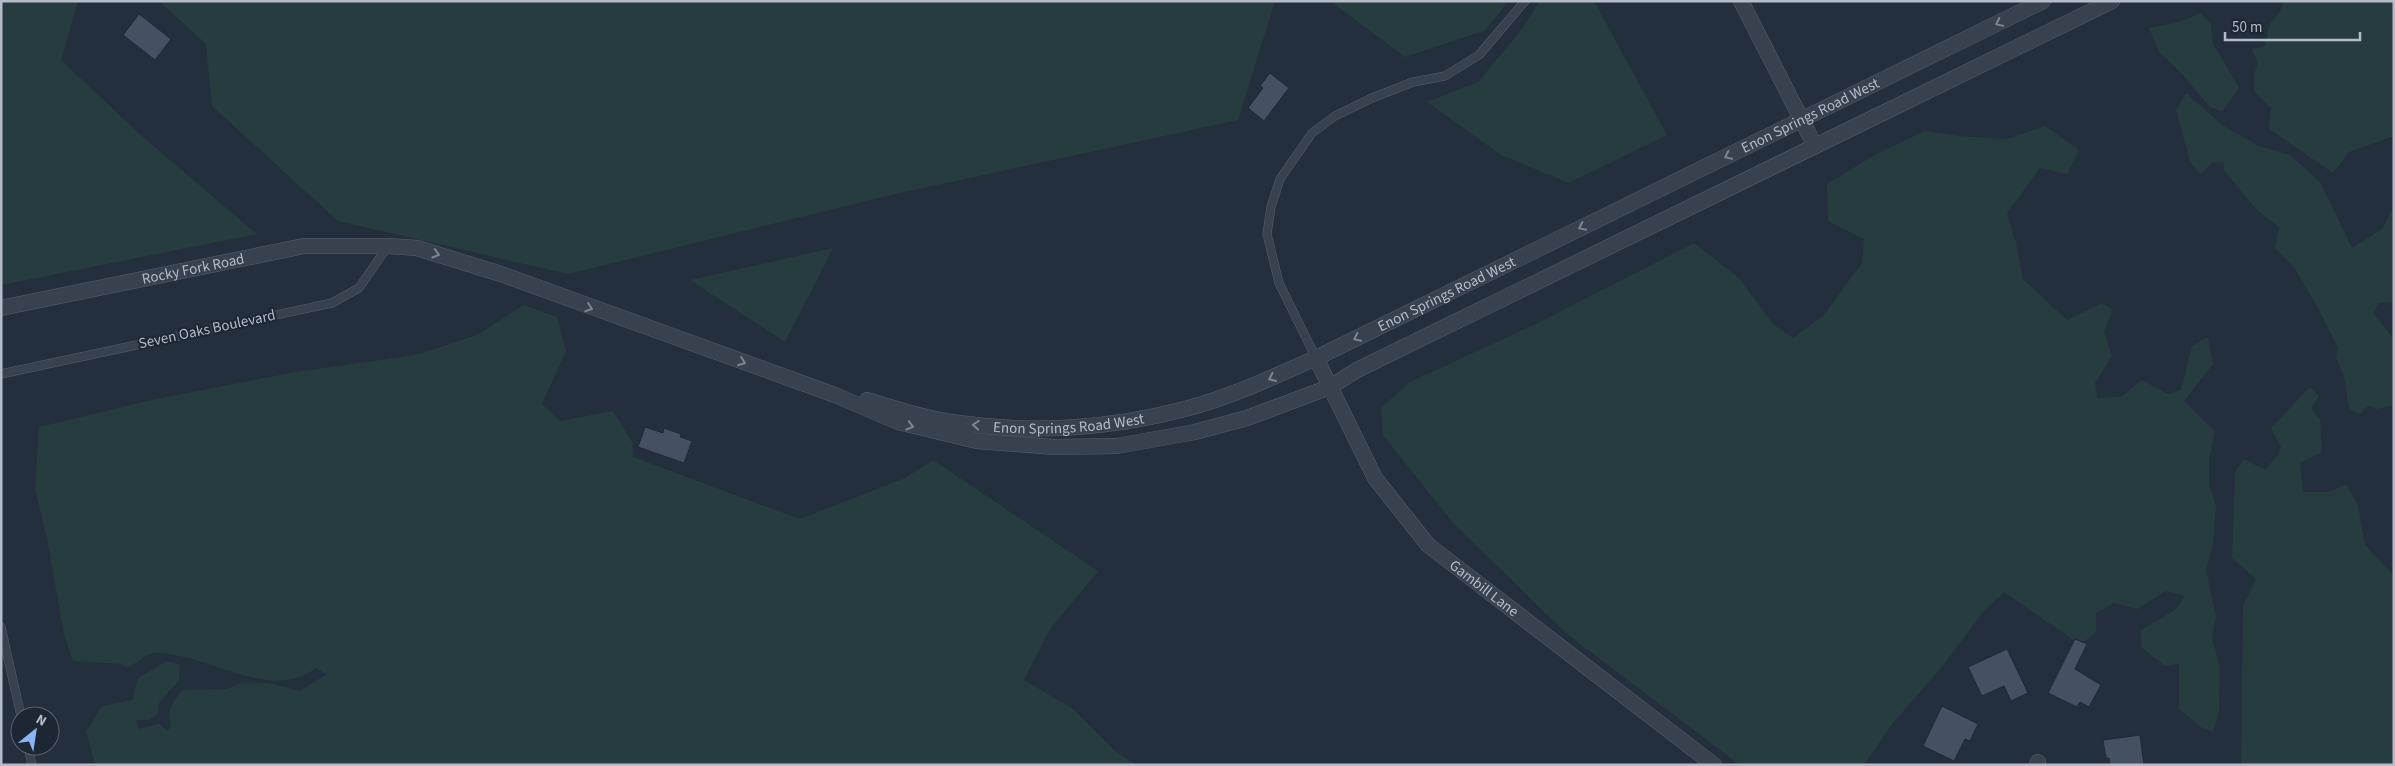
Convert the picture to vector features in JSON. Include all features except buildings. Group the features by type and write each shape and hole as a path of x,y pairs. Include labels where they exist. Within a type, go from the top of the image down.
{"street":[{"path":"1741,1 1815,146"},
{"name":"Enon Springs Road West","path":"814,387 960,423 1010,428 1086,426 1148,417 1186,409 1253,386 1316,358 2043,1"},
{"path":"814,387 898,422 942,434 977,441 1054,447 1117,446 1195,432 1247,418 1330,387 1358,370 2112,1"},
{"name":"Rocky Fork Road","path":"1,308 304,246 417,248 461,261 814,387"},
{"name":"Gambill Lane","path":"1316,358 1375,478 1428,545 1714,765"}],"lane":[{"path":"1316,358 1279,283 1267,234 1271,207 1280,179 1312,133 1335,116 1372,98 1413,82 1445,76 1479,56 1525,1"},
{"name":"Seven Oaks Boulevard","path":"1,374 332,303 359,288 388,246"},
{"path":"1,627 19,706"}],"green space":[{"path":"1,1 78,1 61,60 145,139 257,234 1,285"},
{"path":"159,1 1275,1 1238,120 891,195 568,274 338,221 212,106 206,44"},
{"path":"1330,1 1508,1 1486,30 1405,57"},
{"path":"1540,1 1594,1 1667,135 1569,183 1501,155 1427,102 1478,82 1519,33"},
{"path":"2283,1 2394,1 2394,136 2349,152 2333,173 2269,129 2271,108 2254,91 2254,74 2258,63 2252,49 2264,47 2269,27 2283,5"},
{"path":"2201,13 2211,24 2213,43 2239,88 2222,112 2210,107 2181,73 2159,52 2149,28 2179,22"},
{"path":"2186,93 2222,125 2259,146 2290,155 2320,182 2352,248 2382,229 2394,205 2394,302 2379,303 2373,313 2394,339 2394,405 2377,409 2368,406 2360,414 2349,409 2344,376 2336,358 2338,348 2318,308 2294,267 2275,248 2279,227 2257,210 2224,170 2224,162 2212,163 2200,174 2190,162 2176,110"},
{"path":"2045,126 2079,150 2067,174 2040,168 2007,213 2016,243 2023,279 2067,320 2102,303 2113,310 2104,331 2112,356 2095,383 2097,398 2121,397 2142,380 2168,394 2181,390 2192,346 2208,337 2213,364 2184,401 2215,431 2209,459 2209,485 2216,506 2213,544 2206,570 2216,617 2212,637 2220,668 2219,711 2213,732 2202,728 2179,709 2179,664 2165,666 2142,648 2140,631 2176,609 2185,596 2166,591 2137,609 2114,603 2096,613 2096,632 2085,641 2075,641 2004,592 1983,612 1941,668 1892,724 1864,765 1740,765 1567,634 1453,523 1383,435 1381,408 1410,382 1536,324 1694,243 1739,278 1773,324 1793,338 1823,316 1862,263 1864,239 1828,221 1827,184 1876,154 1925,131 1960,136 2007,139"},
{"path":"833,248 785,342 690,280"},
{"path":"524,305 557,317 566,351 542,404 560,421 613,411 632,442 633,457 800,519 905,478 933,460 1098,571 1050,629 1024,680 1073,709 1115,751 1137,765 95,765 86,731 102,706 132,700 138,678 167,661 180,665 179,680 159,703 158,714 148,720 136,720 139,729 159,724 168,731 171,726 169,715 171,706 183,690 227,689 243,682 269,683 300,691 327,674 316,668 299,677 282,680 264,680 191,659 159,653 148,655 128,668 121,664 73,661 64,634 47,538 35,489 39,427 156,399 296,372 416,355 477,335"},
{"path":"2310,387 2319,396 2311,408 2320,420 2322,452 2300,463 2303,492 2328,492 2346,484 2358,505 2365,545 2394,576 2394,765 2241,764 2243,606 2256,579 2232,558 2235,472 2244,459 2265,470 2278,455 2281,447 2271,428"}]}
